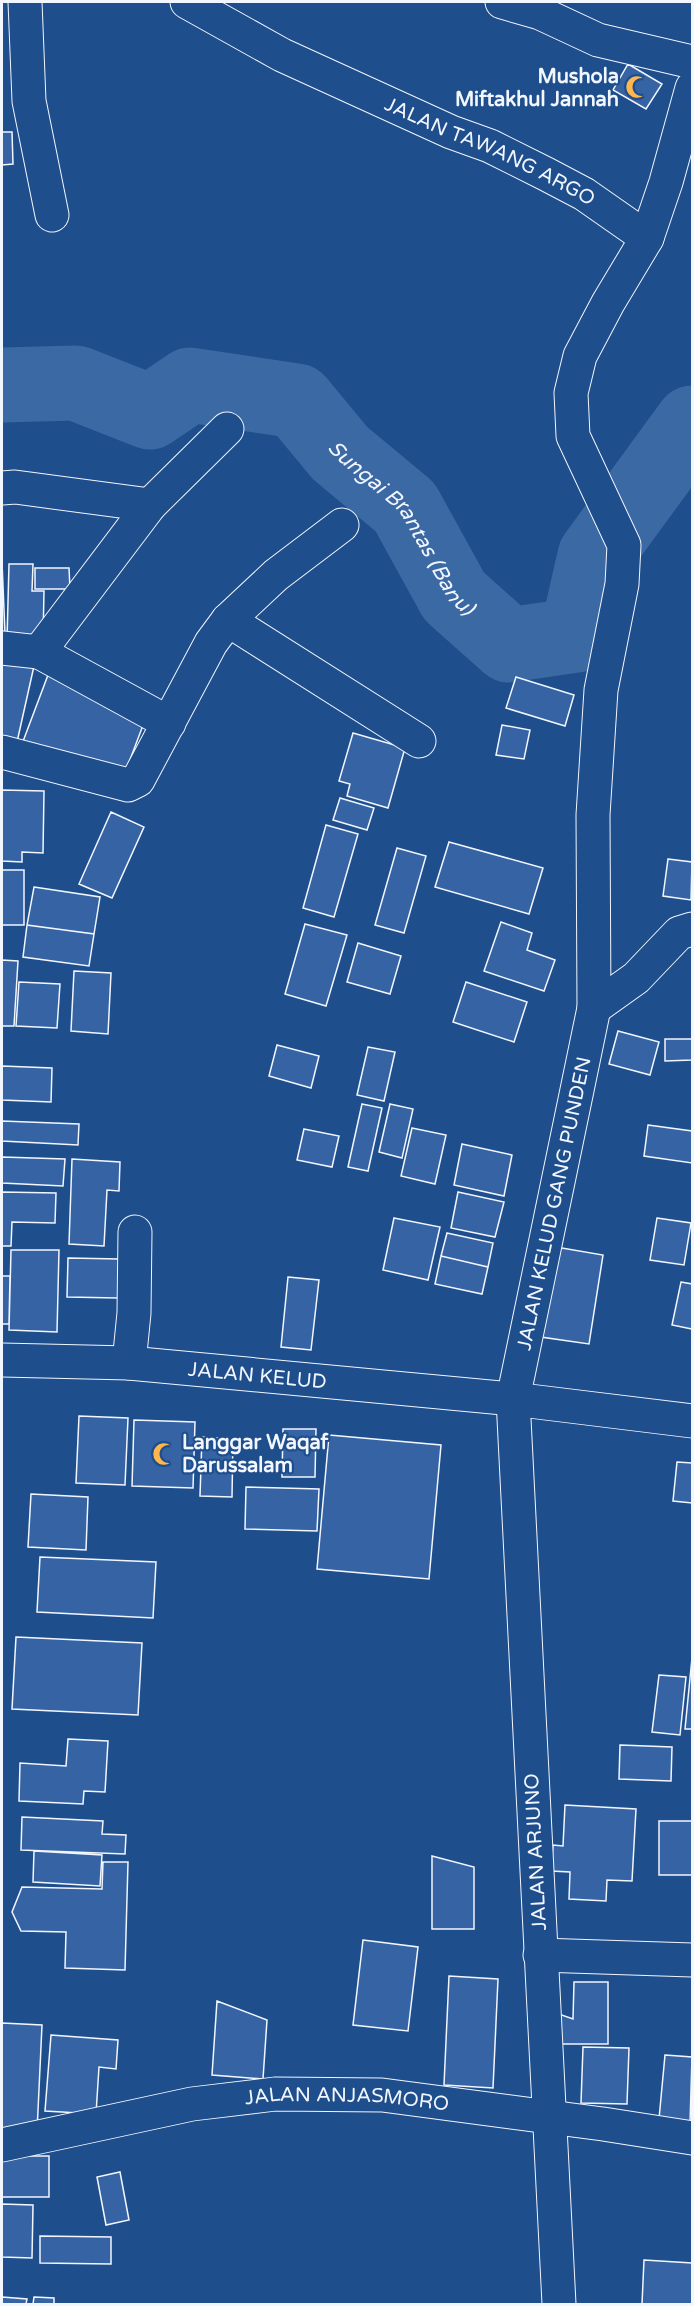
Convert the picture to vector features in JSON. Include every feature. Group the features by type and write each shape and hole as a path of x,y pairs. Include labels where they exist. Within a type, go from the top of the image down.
{"street":[{"path":"25,2 29,101 52,216"},
{"name":"JALAN TAWANG ARGO","path":"187,2 282,55 451,132 490,146 546,174 584,194 647,238"},
{"path":"502,2 540,13 598,40 693,62"},
{"path":"647,238 693,88"},
{"name":"JALAN KELUD GANG PUNDEN","path":"513,1399 594,1008 593,814 600,702 622,584 624,545 573,436 571,393 580,356 608,303 647,238"},
{"path":"39,652 150,506 227,429"},
{"path":"2,488 15,487 150,506"},
{"path":"2,752 128,785 138,780 211,643 228,620 276,575 342,525"},
{"path":"228,620 419,741"},
{"path":"2,648 39,652 169,723"},
{"path":"594,1008 636,978 679,933 693,929"},
{"path":"129,1363 134,1312 135,1232"},
{"name":"JALAN KELUD","path":"2,1360 129,1363 513,1399 693,1421"},
{"name":"JALAN ARJUNO","path":"513,1399 559,2304"},
{"path":"540,1955 693,1960"},
{"name":"JALAN ANJASMORO","path":"2,2145 192,2104 275,2094 382,2095 693,2138"}],"building":[{"name":"Mushola Miftakhul Jannah","path":"628,64 662,84 646,109 613,90"},
{"path":"2,132 12,132 13,164 2,165"},
{"path":"2,562 5,634 2,634"},
{"path":"9,564 33,564 32,591 44,591 43,640 7,640"},
{"path":"35,568 69,568 70,589 35,589"},
{"path":"2,660 34,666 17,742 2,738"},
{"path":"48,675 148,712 122,781 22,744"},
{"path":"516,677 574,695 565,726 506,708"},
{"path":"502,725 530,730 524,759 496,755"},
{"path":"353,733 405,748 388,808 347,796 350,784 339,781"},
{"path":"2,790 44,791 43,853 22,852 22,862 2,861"},
{"path":"340,798 374,808 367,830 333,820"},
{"path":"111,812 144,827 112,898 79,884"},
{"path":"326,825 358,834 334,917 303,908"},
{"path":"449,842 543,868 529,914 435,887"},
{"path":"397,848 426,856 404,933 375,925"},
{"path":"668,859 692,862 691,900 663,896"},
{"path":"2,870 24,870 24,925 2,925"},
{"path":"34,887 100,897 94,934 27,925"},
{"path":"501,922 532,933 527,950 555,960 544,991 484,971"},
{"path":"305,924 347,935 326,1006 285,994"},
{"path":"27,925 94,934 89,966 23,957"},
{"path":"358,943 401,956 390,994 347,982"},
{"path":"2,960 18,961 14,1026 2,1026"},
{"path":"74,971 111,973 108,1034 71,1031"},
{"path":"19,982 60,984 57,1028 16,1026"},
{"path":"466,982 527,1002 514,1042 453,1022"},
{"path":"618,1031 659,1042 650,1075 609,1064"},
{"path":"665,1039 692,1039 692,1060 665,1061"},
{"path":"277,1045 319,1056 311,1088 269,1076"},
{"path":"368,1047 395,1052 384,1101 357,1095"},
{"path":"2,1066 52,1068 51,1102 2,1100"},
{"path":"362,1104 382,1108 368,1171 348,1167"},
{"path":"390,1104 413,1109 402,1158 379,1152"},
{"path":"2,1121 79,1124 78,1145 2,1141"},
{"path":"648,1125 692,1131 692,1163 644,1156"},
{"path":"412,1128 446,1135 435,1184 401,1176"},
{"path":"304,1129 339,1136 332,1167 297,1160"},
{"path":"462,1144 512,1155 504,1196 454,1185"},
{"path":"2,1157 65,1159 63,1186 2,1183"},
{"path":"72,1159 120,1162 119,1191 107,1190 104,1246 69,1244"},
{"path":"2,1192 56,1193 55,1223 12,1222 11,1246 2,1246"},
{"path":"458,1192 504,1202 495,1237 451,1228"},
{"path":"394,1218 440,1227 428,1280 383,1270"},
{"path":"657,1218 691,1223 684,1265 650,1260"},
{"path":"447,1233 493,1243 488,1267 441,1256"},
{"path":"556,1247 603,1255 589,1344 541,1337"},
{"path":"11,1250 59,1250 57,1332 9,1330"},
{"path":"441,1256 488,1267 482,1294 435,1284"},
{"path":"68,1258 119,1259 118,1298 67,1297"},
{"path":"2,1276 10,1276 9,1324 2,1324"},
{"path":"288,1277 319,1280 311,1350 281,1347"},
{"path":"681,1282 692,1284 692,1329 672,1325"},
{"path":"79,1416 128,1418 125,1485 76,1483"},
{"name":"Langgar Waqaf Darussalam","path":"134,1420 195,1422 193,1488 132,1486"},
{"path":"283,1429 316,1429 315,1477 282,1477"},
{"path":"329,1435 441,1445 429,1579 317,1569"},
{"path":"202,1437 233,1439 232,1497 200,1496"},
{"path":"677,1462 692,1463 692,1503 673,1501"},
{"path":"246,1487 319,1489 317,1531 245,1529"},
{"path":"31,1494 88,1497 86,1550 28,1547"},
{"path":"40,1557 156,1562 153,1618 37,1612"},
{"path":"16,1637 142,1643 138,1715 12,1709"},
{"path":"692,1658 692,1729 685,1729"},
{"path":"659,1675 686,1677 680,1735 652,1732"},
{"path":"68,1739 108,1741 105,1792 84,1791 83,1804 19,1801 20,1763 66,1766"},
{"path":"620,1745 672,1747 671,1781 619,1779"},
{"path":"565,1805 636,1809 632,1881 607,1880 606,1901 569,1899 570,1872 551,1871 553,1845 563,1846"},
{"path":"22,1817 103,1821 102,1834 126,1835 125,1854 21,1850"},
{"path":"659,1821 692,1821 692,1875 659,1875"},
{"path":"34,1851 102,1855 100,1886 33,1882"},
{"path":"432,1856 474,1867 474,1929 432,1929"},
{"path":"103,1862 128,1862 125,1970 65,1968 66,1932 21,1931 12,1912 22,1887 102,1889"},
{"path":"363,1940 418,1947 408,2031 353,2025"},
{"path":"449,1976 498,1979 493,2088 444,2085"},
{"path":"574,1982 608,1982 608,2044 556,2044 556,2013 573,2019"},
{"path":"217,2001 267,2020 263,2079 212,2075"},
{"path":"2,2023 42,2025 37,2132 2,2131"},
{"path":"51,2035 118,2040 116,2069 99,2067 96,2114 45,2111"},
{"path":"583,2047 629,2048 627,2104 581,2103"},
{"path":"665,2055 692,2057 690,2123 659,2119"},
{"path":"2,2156 49,2156 49,2197 2,2197"},
{"path":"120,2172 129,2220 106,2225 97,2177"},
{"path":"2,2204 33,2205 32,2258 2,2257"},
{"path":"40,2236 111,2237 111,2264 40,2263"},
{"path":"644,2260 692,2263 692,2304 642,2304"},
{"path":"2,2297 27,2299 26,2304 2,2304"},
{"path":"34,2297 54,2298 54,2304 33,2304"}],"waterway":[{"name":"Sungai Brantas (Banu)","path":"2,385 76,383 150,412 190,385 297,401 340,453 405,507 454,596 509,645 577,635 595,556 692,423"}],"place":[{"name":"Mushola Miftakhul Jannah","path":"637,87"},
{"name":"Langgar Waqaf Darussalam","path":"164,1454"}]}
